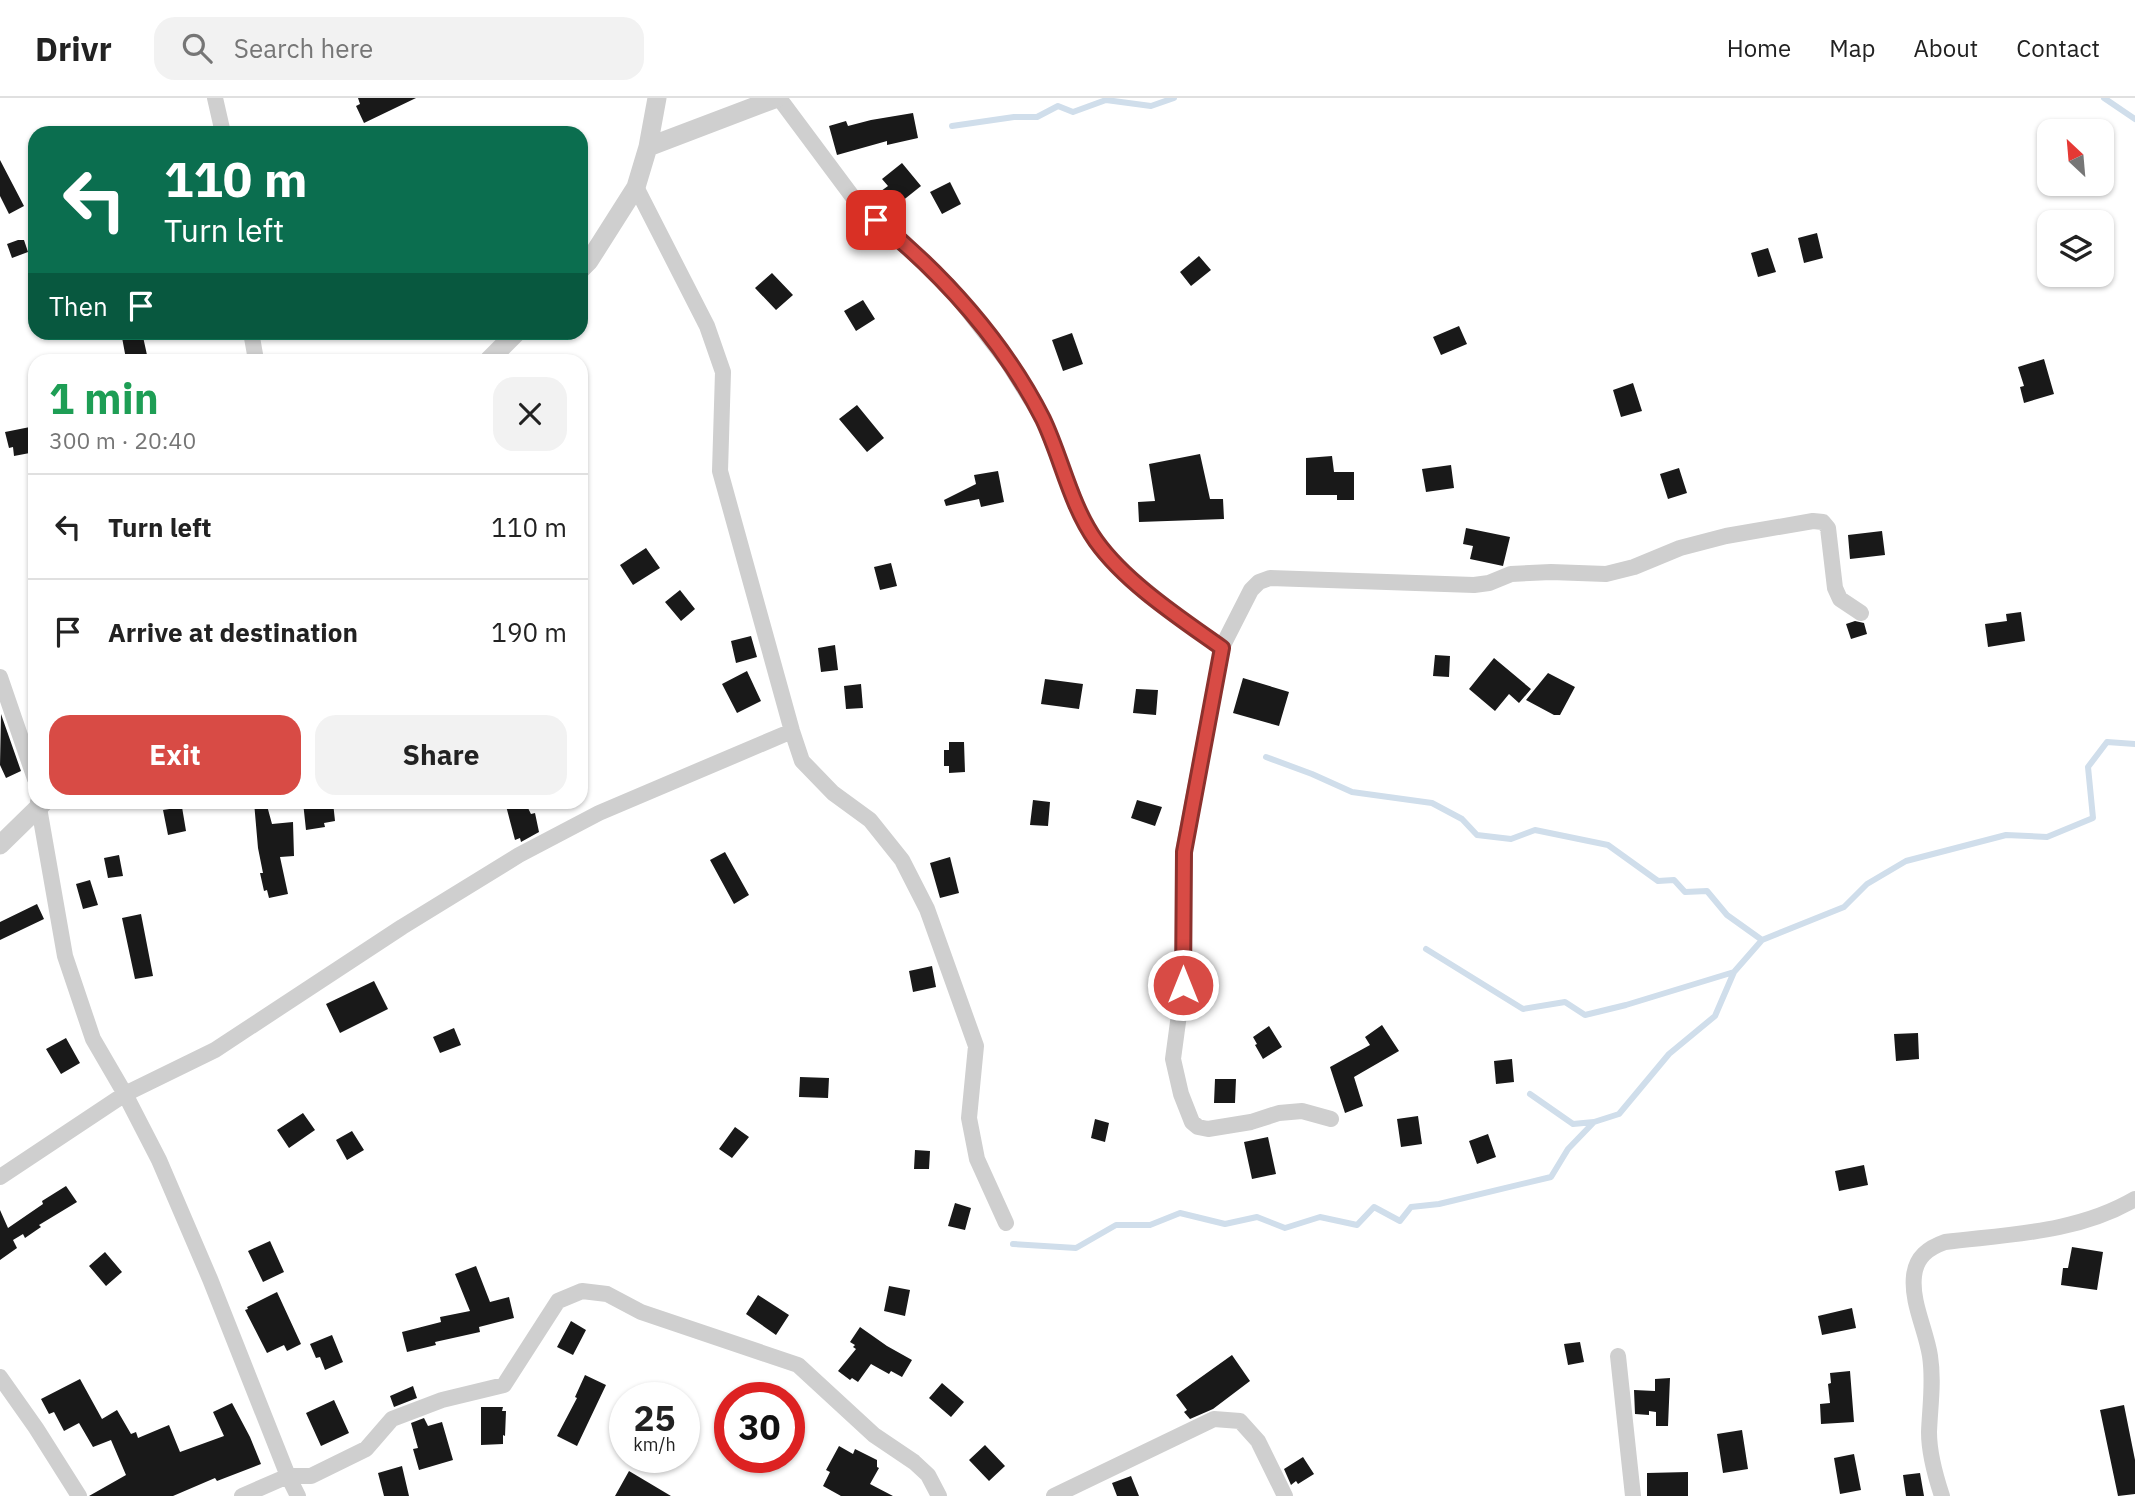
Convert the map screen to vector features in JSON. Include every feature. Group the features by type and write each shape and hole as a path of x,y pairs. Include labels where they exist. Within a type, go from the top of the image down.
{"street":[{"path":"215,98 221,126"},
{"path":"588,262 636,187 648,148 657,98"},
{"path":"648,148 778,98 855,200 949,286 1007,360 1043,419 1082,518 1097,543 1122,571 1182,620 1222,648"},
{"path":"636,187 707,326 723,372 720,471 802,761 833,793 870,820 902,860 927,909 976,1046 969,1118 977,1159 1006,1223"},
{"path":"495,354 509,340"},
{"path":"1331,1119 1302,1111 1208,1129 1199,1127 1192,1122 1188,1113 1173,1059 1183,985 1184,852 1222,648 1251,590 1259,582 1270,578 1474,585 1489,583 1510,574 1606,574 1634,567 1680,548 1726,536 1813,521 1824,522 1828,528 1835,588 1840,599 1861,612"},
{"path":"0,677 28,759"},
{"path":"0,1177 125,1094 215,1050 402,927 519,855 599,813 792,731"},
{"path":"0,845 35,809"},
{"path":"42,809 65,956 93,1039 159,1160 298,1496"},
{"path":"1942,1496 1929,1433 1933,1382 1930,1355 1915,1293 1914,1275 1919,1259 1929,1248 1945,1242 2066,1227 2094,1220 2135,1199"},
{"path":"242,1496 288,1476 311,1476 366,1449 392,1419 442,1400 504,1385 558,1301 582,1291 607,1294 641,1312 797,1365 874,1435 914,1462 928,1475 939,1496"},
{"path":"1618,1356 1633,1496"},
{"path":"0,1377 37,1428 79,1496"},
{"path":"1054,1496 1214,1419 1240,1421 1258,1441 1285,1496"}],"building":[{"path":"358,98 416,98 364,123 356,106 360,104"},
{"path":"913,113 918,138 887,145 887,141 837,155 829,126 846,121 848,126"},
{"path":"0,160 24,206 9,214 0,196"},
{"path":"902,163 921,186 886,214 870,199 888,186 882,179"},
{"path":"950,182 961,204 942,214 930,192"},
{"path":"1817,233 1823,258 1804,263 1798,238"},
{"path":"24,240 28,252 12,258 7,244"},
{"path":"1768,248 1776,272 1758,277 1751,253"},
{"path":"1199,256 1211,270 1191,286 1180,272"},
{"path":"772,273 793,295 776,310 755,288"},
{"path":"863,300 875,319 856,331 844,311"},
{"path":"1459,326 1467,344 1441,355 1433,337"},
{"path":"1072,333 1083,364 1063,371 1052,340"},
{"path":"122,340 144,340 147,354 125,354"},
{"path":"2044,359 2054,394 2024,403 2020,387 2024,386 2018,367"},
{"path":"1633,383 1642,411 1621,417 1613,390"},
{"path":"857,405 884,438 867,452 839,419"},
{"path":"28,427 28,453 14,456 13,447 9,448 5,432"},
{"path":"1200,454 1210,499 1223,499 1224,519 1139,522 1138,502 1155,501 1149,464"},
{"path":"1332,456 1334,472 1354,472 1354,500 1337,500 1337,495 1306,495 1306,458"},
{"path":"1451,465 1454,488 1426,492 1422,469"},
{"path":"1679,468 1687,493 1668,499 1660,474"},
{"path":"998,471 1004,502 981,507 979,499 946,506 944,500 976,484 974,475"},
{"path":"1466,528 1510,537 1503,566 1470,559 1473,546 1463,544"},
{"path":"1882,531 1885,555 1850,559 1848,535"},
{"path":"646,548 660,568 633,585 620,565"},
{"path":"891,563 897,586 880,590 874,567"},
{"path":"680,590 695,609 681,621 665,602"},
{"path":"2021,612 2025,641 1988,647 1985,624 2007,621 2006,614"},
{"path":"1855,621 1864,623 1867,634 1851,639 1846,624"},
{"path":"751,636 757,657 736,663 731,641"},
{"path":"835,645 838,670 821,672 818,648"},
{"path":"1435,655 1450,656 1449,677 1433,676"},
{"path":"1494,658 1531,689 1519,703 1509,694 1495,711 1469,689"},
{"path":"747,671 761,701 737,713 722,684"},
{"path":"1548,673 1575,687 1560,715 1554,715 1526,700"},
{"path":"1243,678 1289,692 1279,726 1233,713"},
{"path":"1045,679 1083,684 1079,709 1041,704"},
{"path":"861,684 863,708 846,709 844,686"},
{"path":"1136,689 1158,690 1156,715 1133,713"},
{"path":"1,714 21,771 6,778 0,765"},
{"path":"949,742 964,742 965,772 949,773 949,766 944,766 944,750 949,750"},
{"path":"1033,800 1050,802 1048,826 1030,825"},
{"path":"1137,800 1162,807 1155,826 1131,818"},
{"path":"182,809 186,831 168,835 163,810"},
{"path":"255,809 268,809 272,824 293,822 294,856 280,857 288,894 269,898 267,890 264,891"},
{"path":"304,809 334,809 335,821 324,823 325,827 306,830"},
{"path":"507,809 528,809 531,814 535,813 539,832 521,842 520,838 515,840"},
{"path":"725,852 749,895 734,904 710,860"},
{"path":"119,855 123,876 108,878 104,858"},
{"path":"950,857 959,893 940,898 930,863"},
{"path":"90,880 98,905 83,909 76,884"},
{"path":"37,904 44,919 0,940 0,922"},
{"path":"141,914 153,976 135,979 122,918"},
{"path":"932,966 936,987 913,992 909,971"},
{"path":"374,981 388,1009 340,1033 326,1004"},
{"path":"1382,1025 1399,1051 1354,1077 1363,1106 1345,1113 1330,1067 1370,1045 1365,1037"},
{"path":"1269,1026 1282,1047 1263,1059 1253,1037"},
{"path":"454,1028 461,1045 440,1053 433,1037"},
{"path":"1918,1033 1919,1059 1896,1061 1894,1034"},
{"path":"66,1038 80,1063 61,1074 46,1049"},
{"path":"1512,1059 1514,1082 1496,1084 1494,1061"},
{"path":"800,1077 829,1078 828,1098 799,1097"},
{"path":"1215,1079 1236,1079 1235,1103 1214,1103"},
{"path":"303,1113 315,1130 289,1148 277,1130"},
{"path":"1418,1116 1422,1144 1401,1147 1397,1119"},
{"path":"1095,1119 1109,1123 1105,1142 1091,1138"},
{"path":"735,1127 749,1137 732,1158 719,1149"},
{"path":"352,1131 364,1150 347,1160 336,1140"},
{"path":"1488,1134 1496,1157 1477,1164 1469,1141"},
{"path":"1268,1137 1276,1174 1252,1179 1244,1142"},
{"path":"915,1150 930,1151 929,1169 914,1169"},
{"path":"1864,1165 1868,1185 1839,1191 1835,1171"},
{"path":"66,1186 77,1202 39,1225 41,1227 25,1238 23,1234 13,1240 17,1248 0,1260 0,1210 8,1228"},
{"path":"955,1203 971,1208 965,1230 948,1226"},
{"path":"270,1241 284,1272 263,1282 248,1251"},
{"path":"2072,1247 2103,1252 2097,1290 2061,1285 2063,1268 2068,1268"},
{"path":"105,1252 122,1272 106,1286 89,1266"},
{"path":"476,1266 490,1302 509,1297 514,1318 479,1327 480,1332 435,1342 436,1345 407,1352 402,1332 441,1322 440,1317 470,1311 455,1274"},
{"path":"889,1286 910,1290 905,1316 884,1311"},
{"path":"277,1292 301,1344 287,1351 284,1345 267,1353 245,1310"},
{"path":"758,1295 789,1315 776,1335 746,1314"},
{"path":"1852,1308 1856,1328 1822,1335 1818,1316"},
{"path":"571,1321 586,1330 573,1355 557,1347"},
{"path":"860,1327 912,1360 902,1377 891,1371 889,1374 871,1364 858,1382 852,1378 850,1380 838,1371 856,1349 850,1342"},
{"path":"332,1335 343,1362 325,1370 320,1357 316,1358 310,1344"},
{"path":"1580,1342 1584,1362 1568,1365 1564,1344"},
{"path":"1232,1355 1250,1381 1213,1409 1190,1419 1176,1395"},
{"path":"1850,1371 1854,1422 1821,1424 1820,1404 1830,1403 1830,1373"},
{"path":"585,1375 606,1385 577,1446 557,1436 577,1398 575,1397"},
{"path":"1670,1378 1668,1426 1656,1426 1656,1412 1649,1411 1649,1415 1635,1414 1634,1390 1655,1391 1655,1379"},
{"path":"80,1379 102,1419 117,1410 131,1434 136,1432 138,1438 169,1425 180,1452 224,1436 213,1412 232,1403 261,1464 217,1481 215,1478 173,1496 89,1496 126,1475 111,1440 93,1447 79,1423 64,1431 54,1412 49,1414 41,1399"},
{"path":"942,1383 964,1402 951,1417 929,1398"},
{"path":"413,1386 417,1398 394,1407 390,1396"},
{"path":"334,1400 349,1433 321,1446 306,1413"},
{"path":"2124,1405 2135,1460 2135,1494 2118,1496 2100,1410"},
{"path":"481,1407 503,1407 502,1411 506,1411 503,1444 481,1445"},
{"path":"424,1418 428,1426 442,1422 453,1460 419,1470 413,1449 418,1448 411,1423"},
{"path":"1742,1430 1748,1469 1723,1473 1717,1434"},
{"path":"985,1445 1005,1466 989,1481 969,1460"},
{"path":"839,1446 853,1454 855,1449 877,1460 879,1468 870,1484 893,1496 841,1496 823,1486 830,1472 826,1470"},
{"path":"1854,1454 1861,1490 1840,1494 1834,1458"},
{"path":"1303,1457 1314,1474 1298,1484 1296,1481 1291,1485 1284,1469"},
{"path":"402,1466 409,1496 384,1496 378,1473"},
{"path":"1688,1472 1688,1496 1647,1496 1647,1473"},
{"path":"628,1473 632,1473 671,1496 615,1496"},
{"path":"1920,1473 1924,1496 1906,1496 1903,1475"},
{"path":"1131,1476 1139,1496 1117,1496 1112,1483"}],"waterway":[{"path":"952,126 1014,117 1037,117 1058,106 1073,112 1106,100 1151,106 1174,98"},
{"path":"2104,98 2135,119"},
{"path":"1013,1244 1076,1248 1116,1225 1150,1225 1180,1213 1225,1224 1257,1217 1285,1228 1320,1217 1357,1225 1374,1207 1400,1221 1411,1207 1439,1204 1551,1177 1568,1149 1594,1122 1619,1114 1669,1054 1715,1016 1734,972 1762,940 1844,907 1867,884 1906,861 2006,835 2047,837 2093,818 2088,767 2107,742 2135,744"},
{"path":"1266,757 1352,792 1432,803 1462,819 1477,835 1511,839 1535,830 1608,845 1658,881 1674,880 1685,892 1707,891 1727,915 1762,940"},
{"path":"1426,949 1523,1009 1565,1002 1585,1015 1734,972"},
{"path":"1530,1094 1573,1124 1594,1122"}],"route":[{"path":"876,220 949,286 1007,360 1043,419 1082,518 1097,543 1122,571 1182,620 1222,648 1184,852 1183,985"}]}
